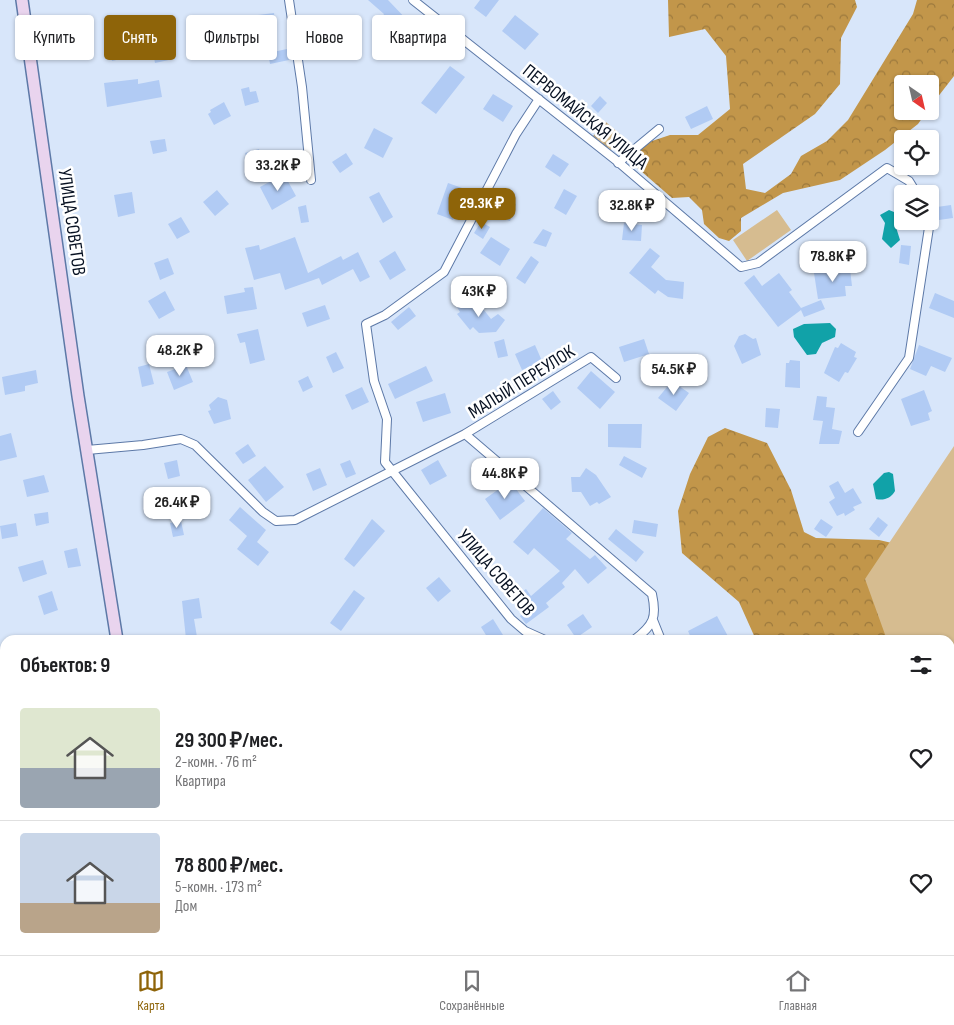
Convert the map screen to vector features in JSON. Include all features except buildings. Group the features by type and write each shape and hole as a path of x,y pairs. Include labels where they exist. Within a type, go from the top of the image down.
{"main road":[{"name":"УЛИЦА СОВЕТОВ","path":"22,0 87,450 116,635"}],"street":[{"path":"289,0 302,87 310,180"},
{"name":"ПЕРВОМАЙСКАЯ УЛИЦА","path":"414,0 618,163 741,267 758,263 887,168 909,181 911,185"},
{"name":"УЛИЦА СОВЕТОВ","path":"534,635 525,631 511,619 385,462 387,419 374,381 366,324 385,315 444,272 516,134 539,100"},
{"path":"618,163 659,129"},
{"path":"858,432 909,358 929,230"},
{"name":"МАЛЫЙ ПЕРЕУЛОК","path":"465,434 591,357 616,378"},
{"path":"87,450 144,446 181,439 195,445 263,512 276,521 295,520 392,473 465,434 652,594 656,613 653,620 639,635"},
{"path":"653,620 659,635"}],"green space":[{"path":"668,0 855,0 857,7 841,38 840,84 815,114 743,164 746,189 765,193 791,174 801,156 827,141 848,120 913,14 917,0 954,0 954,76 939,95 939,75 894,75 894,120 921,120 918,124 910,130 894,130 894,143 840,180 783,193 741,218 741,231 729,241 719,238 704,224 702,210 689,197 672,198 634,165 640,145 670,135 698,135 730,109 726,56 705,29 669,37"},
{"path":"606,122 622,136 609,152 592,137"},
{"path":"777,210 791,230 747,261 733,240"},
{"path":"725,428 767,443 791,490 804,532 816,538 879,540 905,546 916,635 754,635 739,602 682,553 678,511 690,474 708,437"},
{"path":"954,446 954,635 885,635 865,579"}],"shaded area":[{"path":"889,210 894,212 894,230 897,230 900,240 891,248 882,239 885,223 880,215"},
{"path":"830,323 836,329 835,337 822,343 816,354 807,355 794,337 793,329 804,324"},
{"path":"889,472 893,474 895,491 887,498 882,500 876,499 873,484 884,473"}]}
